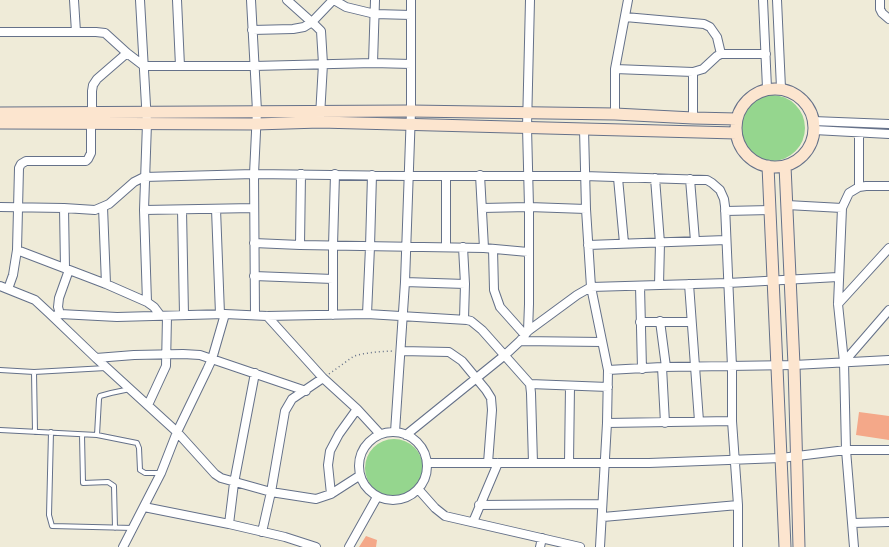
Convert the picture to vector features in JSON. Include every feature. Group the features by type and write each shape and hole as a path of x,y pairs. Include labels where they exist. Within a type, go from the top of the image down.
{"street":[{"path":"74,0 76,32"},
{"path":"140,0 146,118 144,210 147,302"},
{"path":"177,0 180,66"},
{"path":"251,0 257,111 254,174 255,315"},
{"path":"287,0 321,32 323,64 320,122"},
{"path":"252,30 300,29 312,22 334,0 346,7 375,14 411,15"},
{"path":"373,62 376,0"},
{"path":"395,432 405,282 409,176 411,111 411,0"},
{"path":"524,335 529,304 527,114 530,0"},
{"path":"615,114 616,69 628,0"},
{"path":"763,0 767,88"},
{"path":"777,0 781,88"},
{"path":"880,0 880,9 889,19"},
{"path":"625,17 704,24 710,27 717,37 721,54"},
{"path":"0,32 104,33 144,66 254,66 373,62 410,64"},
{"path":"8,289 15,265 17,250 19,171 22,164 31,161 79,162 88,159 91,153 93,85 97,79 127,53"},
{"path":"616,69 693,72 703,69 721,54 766,54"},
{"path":"693,72 693,118"},
{"path":"767,88 781,88 797,95 807,105 814,126 810,145 804,154 796,161 785,166 768,166 750,158 744,151 736,133 737,119 742,106 752,96 767,88"},
{"path":"146,118 257,111 321,110 615,114 737,119"},
{"path":"0,112 92,118"},
{"path":"0,123 92,118 146,118 256,124 320,122 736,133"},
{"path":"814,126 889,124"},
{"path":"814,126 859,133 889,134"},
{"path":"584,129 584,176 591,287 608,370 607,423 600,547"},
{"path":"858,187 859,133"},
{"path":"768,166 785,547"},
{"path":"785,166 794,366 799,547"},
{"path":"0,207 94,210 103,207 118,197 134,182 144,177 254,174 335,174 409,176 584,176 707,180 716,185 722,194 725,211 732,367 732,421 738,505 738,547"},
{"path":"300,245 301,174"},
{"path":"333,315 335,174"},
{"path":"367,314 372,175"},
{"path":"480,175 484,248"},
{"path":"446,176 446,247"},
{"path":"618,178 624,243"},
{"path":"655,178 660,243 659,285"},
{"path":"690,179 695,241"},
{"path":"854,547 846,450 844,362 838,304 842,208 849,193 858,187 889,186"},
{"path":"787,205 842,208"},
{"path":"103,207 106,284"},
{"path":"482,208 529,207 586,209"},
{"path":"57,315 59,298 67,269 64,208"},
{"path":"144,210 254,208"},
{"path":"123,547 161,473 177,432 212,359 222,314 216,209"},
{"path":"182,210 184,315"},
{"path":"725,211 771,210"},
{"path":"588,245 726,240"},
{"path":"254,243 333,246 463,247 493,248 528,252"},
{"path":"463,247 464,319"},
{"path":"493,248 494,290 500,307 524,335 602,342"},
{"path":"838,304 889,248"},
{"path":"17,250 106,284 147,302 164,315 167,354 166,366 148,405"},
{"path":"254,276 333,279"},
{"path":"406,435 505,355 524,335 577,295 591,287 728,283 838,277"},
{"path":"405,282 464,284"},
{"path":"689,284 699,421"},
{"path":"0,286 35,300 57,315 96,358 177,432 215,474 221,478 234,483 271,492 316,500 331,494 359,476"},
{"path":"640,286 642,369"},
{"path":"844,362 889,310"},
{"path":"57,315 117,317 222,314 267,316 367,314 464,319 471,321 477,325 530,384 532,393 533,464"},
{"path":"267,316 323,378 357,409 380,434"},
{"path":"660,321 664,367 665,422"},
{"path":"640,322 691,322"},
{"path":"401,351 449,352 462,360 486,390 491,398 492,410 488,463"},
{"path":"96,358 167,354 200,355 306,391"},
{"path":"608,370 664,367 794,366 889,360"},
{"path":"229,524 234,483 255,373"},
{"path":"262,532 286,411 292,399 306,391 323,378"},
{"path":"530,384 608,387"},
{"path":"569,463 570,386"},
{"path":"331,494 328,465 330,451 339,434 357,409"},
{"path":"607,423 732,421"},
{"path":"395,432 406,435 418,443 424,451 427,471 419,490 406,498 392,501 377,497 366,488 359,476 358,466 362,451 371,439 380,434 395,432"},
{"path":"427,464 657,463 796,457 846,450 889,450"},
{"path":"473,522 498,463"},
{"path":"419,490 435,508 446,516 570,546 580,547"},
{"path":"349,547 377,497"},
{"path":"479,505 602,504"},
{"path":"602,516 738,505"},
{"path":"144,507 285,536 316,547"},
{"path":"853,524 889,522"},
{"path":"540,547 542,538"}],"lane":[{"path":"0,370 34,372 107,368"},
{"path":"34,372 35,432"},
{"path":"97,435 100,396 103,394 130,389"},
{"path":"0,430 97,435 137,443 139,448 140,470 145,473 161,473"},
{"path":"51,432 49,515 52,526 133,528"},
{"path":"82,435 83,483 108,482 114,486 115,528"}],"path":[{"path":"323,378 354,356 376,352 401,351"}],"green space":[{"path":"772,95 785,97 795,105 803,115 805,128 803,141 795,151 785,159 772,161 759,159 749,151 741,141 739,128 741,115 749,105 759,97"},
{"path":"388,439 400,439 415,447 423,462 423,474 415,489 400,497 388,497 373,489 365,474 365,462 373,447"}],"building":[{"path":"859,412 889,416 889,440 856,435"},
{"path":"366,536 377,540 376,547 359,547"}]}
